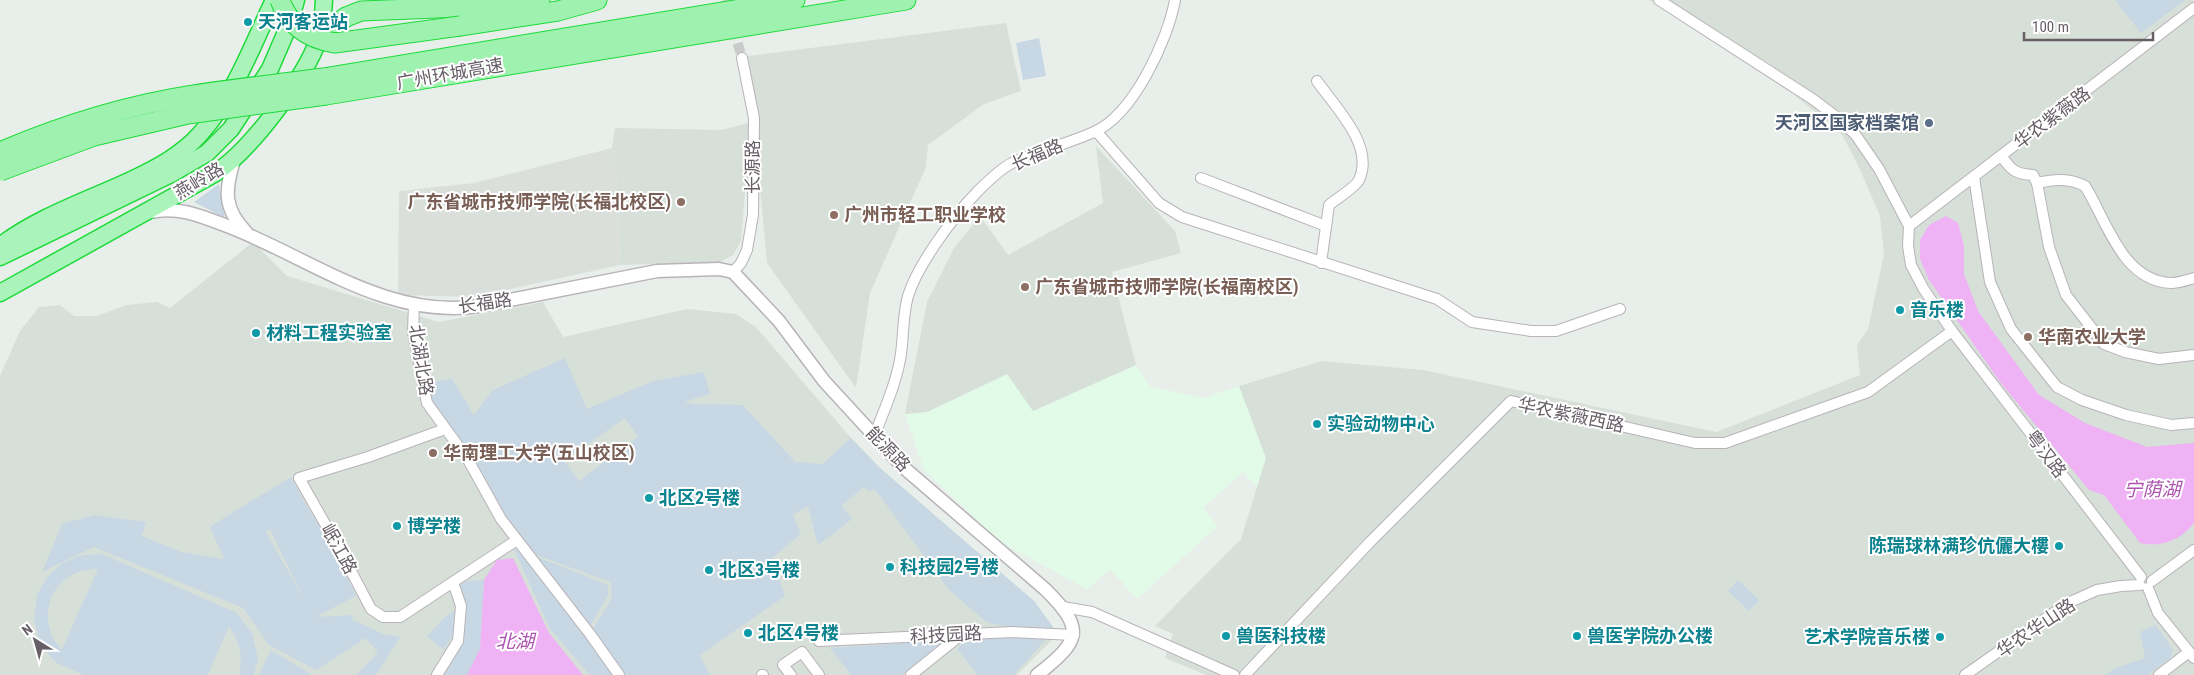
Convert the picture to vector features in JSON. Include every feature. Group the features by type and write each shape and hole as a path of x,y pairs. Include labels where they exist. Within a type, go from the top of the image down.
{"highway":[{"path":"0,246 18,234 82,201 159,165 189,145 212,120 236,81 274,0"},
{"path":"280,0 289,18 303,32 321,41 335,43 558,11 597,0"},
{"name":"燕岭路","path":"0,257 171,174 193,162 214,147 231,129 270,69 289,25 296,0"},
{"path":"196,185 236,140 276,81 295,37 308,0"},
{"name":"燕岭路","path":"0,293 196,185 234,160 259,132 300,75 320,37 324,0"},
{"path":"320,37 339,21 361,11 488,6 540,0"},
{"name":"广州环城高速","path":"0,171 94,136 188,114 795,0"},
{"name":"广州环城高速","path":"0,152 88,120 193,95 324,87 906,0"}],"street":[{"name":"长福路","path":"874,436 890,395 900,360 902,328 908,296 922,265 946,230 977,192 1010,164 1096,131 1116,115 1137,92 1156,56 1173,14 1175,0"},
{"path":"1659,0 1814,100 1839,119 1855,134 1879,169 1909,226"},
{"name":"华农紫薇路","path":"1909,226 2002,157 2194,8"},
{"name":"长源路","path":"733,272 741,263 747,250 753,215 754,118 742,58"},
{"path":"1318,81 1360,141 1364,160 1359,182 1329,205 1321,262"},
{"path":"1096,131 1158,203 1182,217 1437,299 1472,322 1531,331 1556,331 1620,309"},
{"path":"2002,157 2010,168 2020,174 2033,175 2037,183 2048,247 2066,295 2104,344 2125,352 2159,359 2194,355"},
{"name":"长福路","path":"234,160 227,188 227,199 237,223 248,234"},
{"path":"1974,177 1990,282 2011,329 2057,387 2082,400 2126,415 2171,425 2194,423"},
{"path":"1201,178 1326,226"},
{"path":"2037,183 2054,179 2073,180 2085,186 2125,258 2146,276 2172,283 2194,278"},
{"name":"长福路","path":"145,213 163,209 189,212 248,234 364,288 414,305 448,308 468,307 657,271 719,269 733,272"},
{"name":"粤汉路","path":"1909,226 1908,246 1912,265 1923,288 1952,330 2145,583 2158,613 2192,655"},
{"name":"能源路","path":"733,272 768,308 824,381 903,467 1040,584 1063,607"},
{"name":"北湖北路","path":"414,305 413,332 427,403 467,458 501,519 590,634 619,675"},
{"name":"华农紫薇西路","path":"1245,675 1369,543 1512,401 1695,443 1725,443 1868,392 1952,330"},
{"name":"岷江路","path":"445,429 368,457 299,478 372,609 383,617 400,617 453,582"},
{"path":"437,675 458,641 461,606 453,582 517,540"},
{"path":"2145,583 2194,550"},
{"name":"华农华山路","path":"1965,675 2068,603 2097,590 2145,583"},
{"path":"1038,675 1065,650 1074,635 1071,618 1063,607"},
{"path":"1063,607 1092,612 1234,675"},
{"name":"科技园路","path":"819,641 1013,632 1074,635"},
{"path":"911,675 962,634"},
{"path":"791,675 783,665 802,652 819,675"},
{"path":"2158,675 2192,655"}],"shaded area":[{"name":"华南农业大学","path":"1649,0 2194,0 2194,675 1206,675 1165,658 1173,634 1155,626 1241,539 1266,458 1239,386 1322,361 1423,370 1716,432 1860,375 1857,345 1868,329 1884,254 1880,216 1857,163 1841,133 1792,93"},
{"path":"2115,0 2185,0 2141,33"},
{"name":"广州市轻工职业学校","path":"1006,23 1021,91 984,104 928,145 926,167 870,293 856,388 767,263 748,56"},
{"path":"1039,38 1046,76 1023,80 1016,43"},
{"name":"广东省城市技师学院(长福北校区)","path":"751,122 741,241 733,255 720,262 620,265 617,182 612,148 615,128 722,130"},
{"name":"广东省城市技师学院(长福南校区)","path":"1096,146 1175,231 1181,253 1112,272 1136,365 1033,411 1007,374 927,412 905,414 927,302 954,248 980,216 1008,255 1103,203"},
{"path":"612,148 617,182 620,265 473,297 398,295 399,191 474,183"},
{"path":"219,184 225,218 194,202"},
{"name":"华南理工大学(五山校区)","path":"253,242 287,276 439,322 543,302 563,337 687,309 736,314 756,327 851,438 880,468 1034,601 1057,635 1017,675 0,675 0,376 20,331 39,307 60,305 74,316 97,316 126,305 157,302 170,308"},
{"path":"565,358 587,409 653,381 704,372 710,394 684,402 693,404 743,405 795,462 822,464 851,438 880,468 1034,601 1059,635 988,623 950,591 874,488 870,492 864,487 841,506 852,519 818,545 808,506 793,515 801,534 772,558 785,596 700,655 710,675 623,675 590,634 612,597 611,582 528,552 430,407 429,383 452,379 474,415 493,390","holes":["625,418 638,437 579,481 564,461"]},
{"path":"1136,365 1151,387 1204,398 1239,386 1266,458 1257,488 1243,472 1203,508 1218,526 1137,599 1110,569 1087,589 1000,542 924,470 905,414 927,412 1008,374 1033,411"},
{"path":"291,477 335,550 356,596 315,617 352,615 353,620 383,634 400,637 376,675 356,675 378,653 366,638 316,670 269,645 243,608 94,547 42,572 62,524 94,515 146,522 142,536 181,552 224,559 210,527","holes":["273,528 270,530 306,603 266,532"]},
{"path":"514,549 533,556 615,675 590,675 550,629"},
{"path":"102,554 237,613 252,633 258,658 254,675 239,675 240,650 229,626 208,675 84,675 55,662 40,643 34,619 37,595 47,577 63,563 82,555","holes":["98,569 62,649 52,635 48,620 51,598 57,588 74,574 85,570"]},
{"path":"535,556 608,585 608,596 590,626"},
{"path":"484,580 480,649 467,675 437,675 458,641 460,610 453,635 444,650 427,636 444,618 461,606 453,582"},
{"path":"1738,580 1759,600 1749,611 1728,591"},
{"path":"2156,625 2173,650 2170,658 2148,675 2105,675 2116,668 2145,658 2140,632"},
{"path":"965,638 1047,638 1014,675 978,675 957,649"},
{"path":"948,640 902,675 851,675 830,648"},
{"path":"271,650 309,673 310,675 259,675"}],"water":[{"name":"宁荫湖","path":"1946,216 1958,223 1964,246 1964,274 1978,311 2039,395 2085,423 2147,447 2194,443 2194,523 2183,534 2163,543 2140,543 2104,495 2089,490 2000,382 1929,280 1920,259 1920,240 1929,225"},
{"name":"北湖","path":"513,558 549,633 583,675 467,675 480,649 484,580 497,560"}],"tunnel":[{"path":"725,0 742,58"}],"place":[{"name":"天河客运站","path":"248,22"},
{"name":"天河区国家档案馆","path":"1929,123"},
{"name":"广东省城市技师学院(长福北校区)","path":"681,202"},
{"name":"广州市轻工职业学校","path":"834,215"},
{"name":"广东省城市技师学院(长福南校区)","path":"1025,287"},
{"name":"音乐楼","path":"1900,310"},
{"name":"材料工程实验室","path":"256,333"},
{"name":"华南农业大学","path":"2028,337"},
{"name":"实验动物中心","path":"1317,424"},
{"name":"华南理工大学(五山校区)","path":"433,453"},
{"name":"北区2号楼","path":"649,498"},
{"name":"博学楼","path":"397,526"},
{"name":"陈瑞球林满珍伉儷大樓","path":"2059,546"},
{"name":"科技园2号楼","path":"890,567"},
{"name":"北区3号楼","path":"709,570"},
{"name":"北区4号楼","path":"748,633"},
{"name":"兽医科技楼","path":"1226,636"},
{"name":"兽医学院办公楼","path":"1577,636"},
{"name":"艺术学院音乐楼","path":"1940,637"}]}
